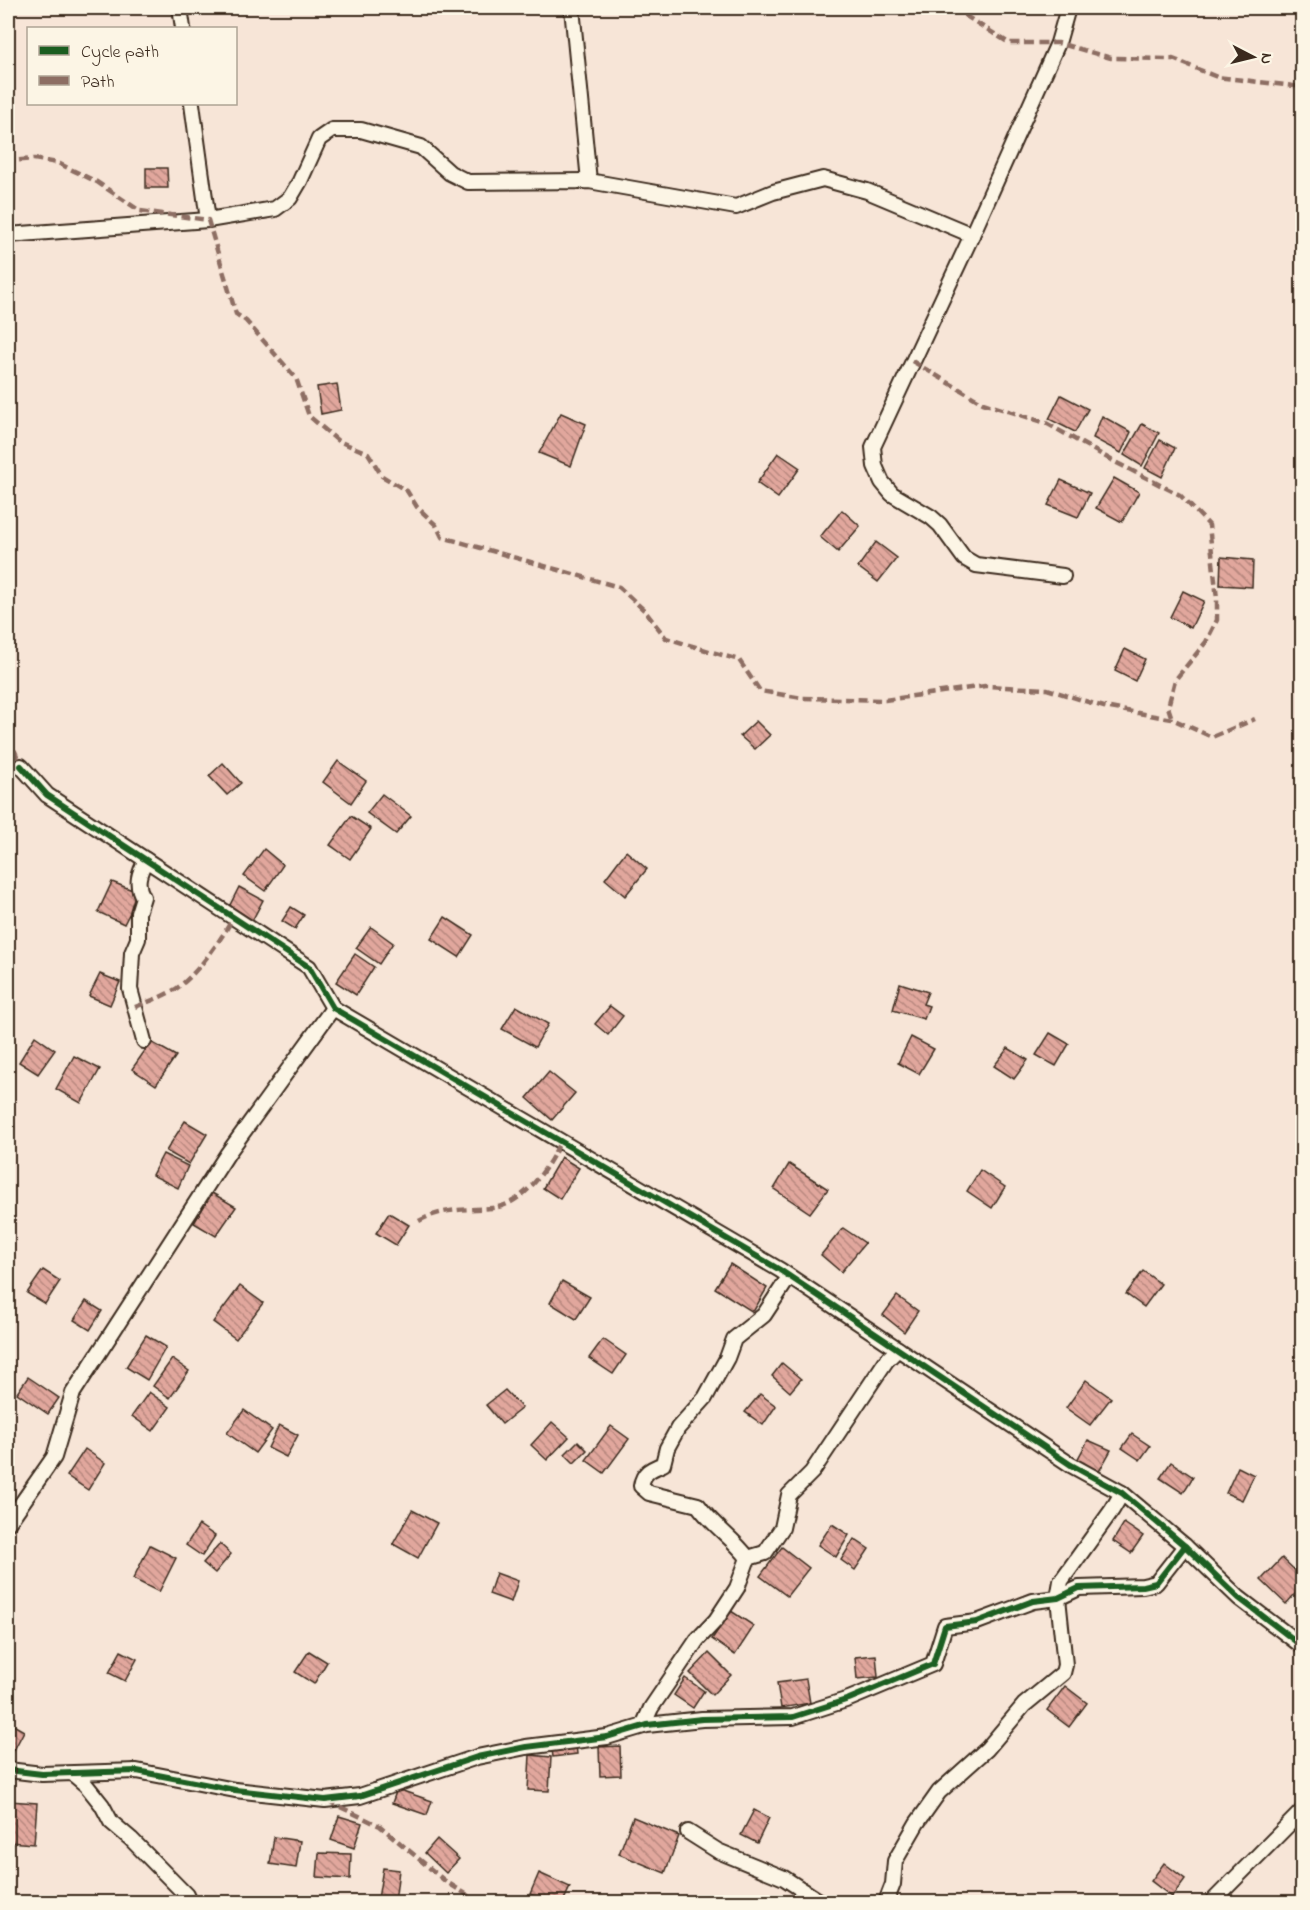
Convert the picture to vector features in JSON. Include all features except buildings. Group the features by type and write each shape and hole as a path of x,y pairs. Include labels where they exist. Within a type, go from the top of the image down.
{"street":[{"path":"180,8 183,27"},
{"path":"572,8 589,181"},
{"path":"1063,576 976,565 964,558 935,520 892,494 882,482 875,466 873,447 1059,43 1068,8"},
{"path":"192,105 208,220"},
{"path":"8,235 208,220 275,209 290,198 319,139 332,130 361,129 421,147 450,173 468,182 589,181 735,207 773,192 824,179 867,191 972,236"},
{"path":"21,766 47,795 309,967 333,1008 789,1277 1071,1465 1122,1493 1185,1546 1239,1598 1302,1646"},
{"path":"144,1041 130,989 132,953 138,939 138,913 143,897 138,888 139,873 146,860"},
{"path":"8,1522 54,1457 73,1393 228,1153 333,1008"},
{"path":"748,1557 722,1528 707,1517 698,1505 649,1492 641,1486 642,1479 648,1470 663,1464 667,1448 678,1428 705,1398 728,1358 734,1339 764,1315 789,1277"},
{"path":"748,1557 765,1553 782,1528 789,1495 812,1472 886,1361 898,1349"},
{"path":"886,1902 893,1884 895,1861 917,1823 939,1792 987,1749 1024,1705 1063,1673 1065,1665 1059,1598 1060,1581 1122,1493"},
{"path":"8,1770 42,1774 138,1771 235,1790 325,1800 360,1796 477,1757 526,1747 607,1737 643,1726 702,1719 793,1717 849,1699 933,1664 945,1626 977,1622 1033,1601 1059,1598 1078,1588 1143,1587 1156,1583 1185,1546"},
{"path":"643,1726 651,1708 697,1640 716,1620 737,1588 748,1557"},
{"path":"73,1774 86,1785 102,1805 111,1822 186,1894 189,1902"},
{"path":"1212,1902 1302,1811"},
{"path":"688,1832 718,1851 784,1878 821,1902"}],"marked path":[{"path":"953,8 1009,43 1058,43 1111,58 1173,59 1217,77 1302,87"},
{"path":"8,157 10,161 34,159 58,163 97,182 140,211 208,220 236,314 246,321 296,378 309,416 338,441 368,453 382,476 407,491 417,507 436,525 442,537 619,587 644,610 666,638 739,660 760,691 802,698 885,700 985,686 1047,689 1104,707 1172,719 1212,737 1255,719"},
{"path":"912,361 983,403 1046,423 1180,495 1209,525 1217,620 1206,642 1175,680 1168,707 1172,719"},
{"path":"8,711 11,722 10,739 21,766 8,765"},
{"path":"135,1007 165,995 190,977 207,957 233,918"},
{"path":"419,1221 445,1212 492,1208 514,1200 534,1184 542,1174 560,1142"},
{"path":"328,1801 380,1826 473,1902"}],"cycle path":[{"path":"21,766 47,795 309,967 333,1008 780,1270 1071,1465 1122,1493 1185,1546 1239,1598 1302,1646"},
{"path":"8,1770 42,1774 137,1771 235,1790 325,1800 360,1796 477,1757 526,1747 607,1737 647,1725 702,1719 793,1717 849,1699 933,1664 945,1626 977,1622 1033,1601 1058,1598 1079,1588 1143,1586 1156,1583 1185,1546"}]}
